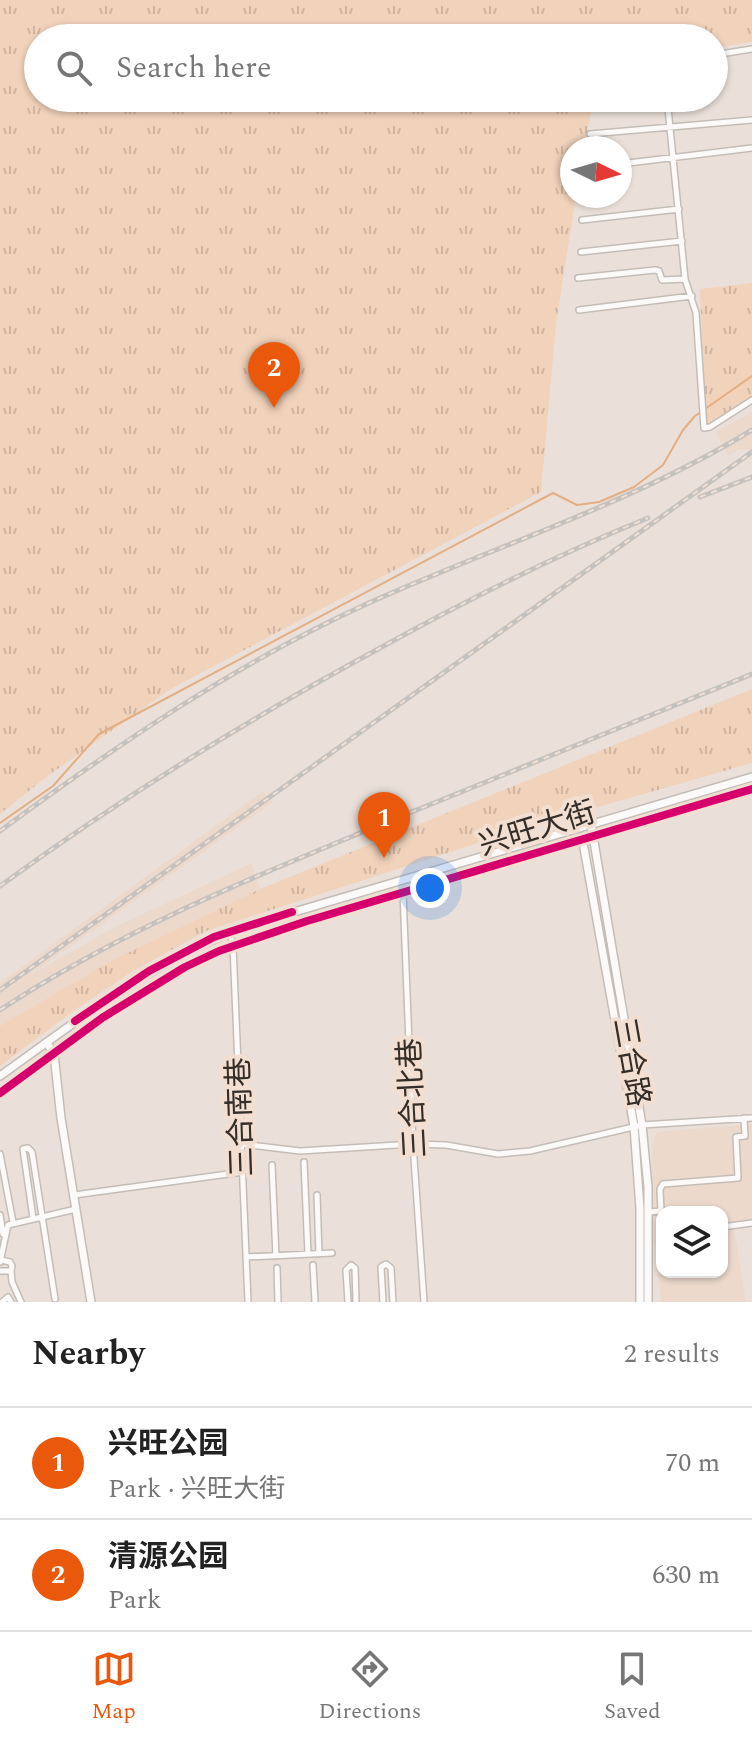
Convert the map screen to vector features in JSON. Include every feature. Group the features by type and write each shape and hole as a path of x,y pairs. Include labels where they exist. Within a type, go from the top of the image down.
{"main road":[{"name":"兴旺大街","path":"0,1076 99,1003 149,971 230,932 752,777"},
{"name":"兴旺大街","path":"0,1093 102,1018 185,967 233,946 752,789"},
{"name":"三合路","path":"591,824 649,1212 648,1302"},
{"name":"三合路","path":"580,828 638,1125 640,1283 637,1302"},
{"path":"47,1043 54,1054 91,1302"}],"street":[{"path":"728,53 752,49"},
{"path":"668,112 685,279 696,313 704,426 706,429 710,427 752,400"},
{"path":"590,134 752,120"},
{"path":"632,163 752,148"},
{"path":"582,220 679,209"},
{"path":"581,252 682,241"},
{"path":"578,278 655,270 659,271 662,280 685,279"},
{"path":"579,310 692,296"},
{"name":"三合北巷","path":"403,893 413,1144 424,1302"},
{"name":"三合南巷","path":"230,932 248,1302"},
{"path":"661,1206 660,1189 663,1184 738,1178 736,1137 745,1136 744,1118"},
{"path":"241,1144 311,1151 413,1144 446,1145 498,1154 638,1125 752,1118"},
{"path":"33,1218 23,1149 28,1148 32,1152 55,1299"},
{"path":"0,1154 13,1222"},
{"path":"304,1162 308,1254"},
{"path":"272,1165 276,1256"},
{"path":"74,1195 243,1172"},
{"path":"317,1195 319,1254"},
{"path":"21,1302 12,1282 10,1262 1,1259 8,1225 76,1209"},
{"path":"649,1212 656,1211"},
{"path":"0,1215 4,1238"},
{"path":"728,1226 752,1223"},
{"path":"246,1257 332,1253"},
{"path":"383,1302 381,1267 386,1264 391,1270 393,1302"},
{"path":"313,1265 315,1302"},
{"path":"348,1302 346,1270 351,1265 355,1268 356,1302"},
{"path":"277,1268 278,1302"},
{"path":"0,1271 11,1271"},
{"path":"2,1302 8,1297 11,1302"}],"shaded area":[{"path":"752,412 752,451 740,449 728,456 716,432"},
{"path":"262,792 273,802 33,973 119,925 252,863 260,889 107,963 0,1026 0,983"},
{"path":"752,1124 752,1224 728,1227 728,1206 656,1206 656,1244 653,1245 652,1145 657,1132"},
{"path":"734,1227 746,1302 661,1302 659,1278 728,1278 728,1228"}],"green space":[{"path":"0,0 752,0 752,42 728,46 728,24 24,24 24,112 591,112 586,136 560,136 560,208 574,208 556,324 541,492 169,690 49,775 0,814"},
{"path":"752,283 752,396 705,427 700,289"},
{"path":"752,689 752,763 525,828 206,931 133,971 0,1066 0,1026 107,963 260,889"}],"waterway":[{"path":"0,823 53,786 99,734 553,493 577,505 599,502 634,487 663,465 695,416 752,376"}],"railway":[{"path":"0,831 134,737 273,651 371,602 660,480 752,430"},
{"path":"0,990 752,452"},
{"path":"700,497 752,477"},
{"path":"0,886 139,791 331,675 512,579 648,518"},
{"path":"0,1010 140,930 238,885 752,674"}],"cycle path":[{"path":"0,1093 102,1018 185,967 219,951 307,921 752,789"},
{"path":"75,1021 149,971 214,937 292,912"}],"place":[{"name":"清源公园","path":"274,408"},
{"name":"兴旺公园","path":"384,858"}]}
